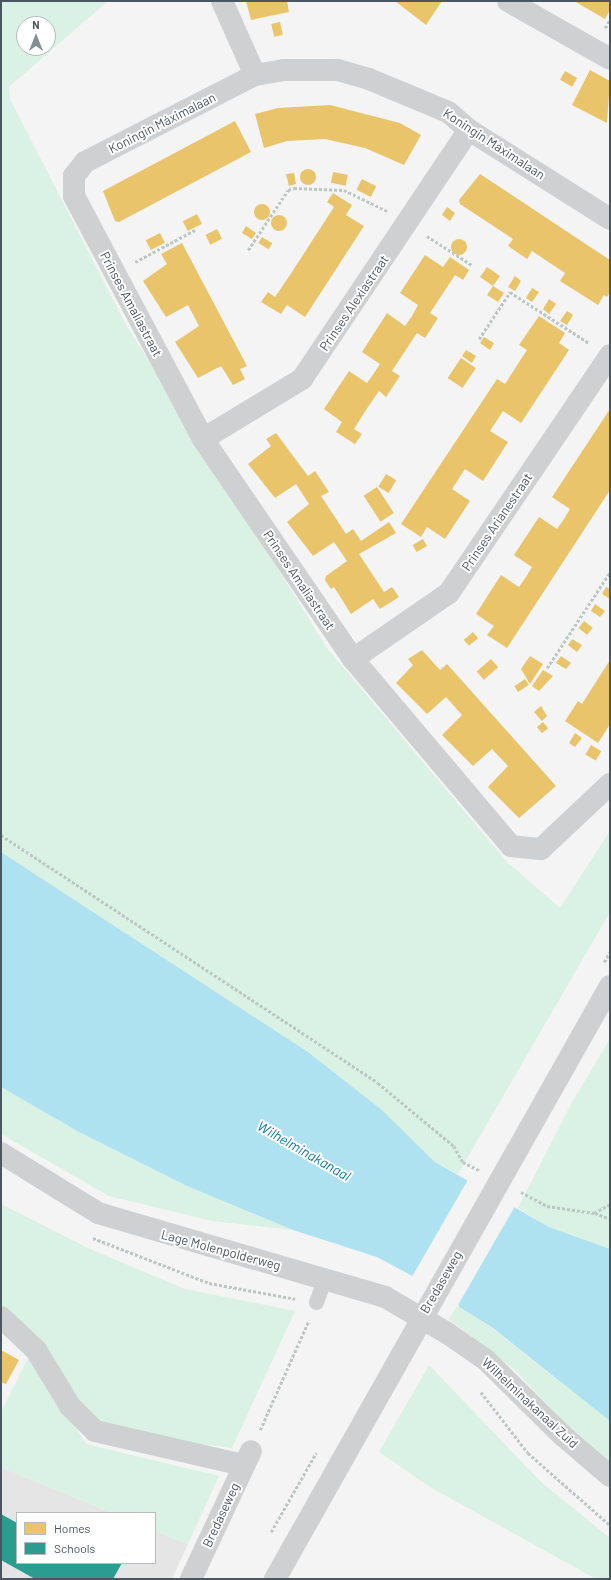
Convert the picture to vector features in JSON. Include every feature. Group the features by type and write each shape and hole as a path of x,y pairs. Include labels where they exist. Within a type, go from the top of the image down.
{"street":[{"path":"222,1 255,75"},
{"path":"508,1 610,60"},
{"name":"Koningin Máximalaan","path":"74,176 85,162 255,75 284,70 337,70 369,78 448,112 469,130 610,219"},
{"name":"Prinses Alexiastraat","path":"204,438 302,380 469,130"},
{"name":"Prinses Amaliastraat","path":"74,176 74,196 204,438 353,659 511,846 542,849 610,784"},
{"name":"Prinses Arianestraat","path":"353,659 449,593 610,355"},
{"name":"Bredaseweg","path":"275,1579 396,1358 531,1127 610,986"},
{"name":"Lage Molenpolderweg","path":"1,1153 98,1212 230,1254 325,1277 385,1297 448,1333"},
{"path":"1,1317 36,1350 70,1406 95,1431 248,1458"},
{"name":"Wilhelminakanaal Zuid","path":"448,1333 486,1360 562,1435 610,1476"},
{"name":"Bredaseweg","path":"191,1579 248,1458"}],"lane":[{"path":"316,1302 325,1277"}],"path":[{"path":"248,250 288,190 294,188 344,190 364,198 472,265"},
{"path":"115,272 195,230"},
{"path":"479,339 510,292 610,355"},
{"path":"547,668 610,572"},
{"path":"1,835 378,1083 454,1146 464,1162 484,1173"},
{"path":"519,1191 547,1206 594,1212 610,1218"},
{"path":"594,1212 610,1204"},
{"path":"248,1458 316,1302"},
{"name":"Wilhelminakanaal Zuid","path":"475,1385 528,1453 610,1525"}],"shaded area":[{"path":"1,1467 110,1512 16,1512 16,1564 156,1564 156,1531 188,1544 172,1579 1,1579"}],"green space":[{"path":"1,1 108,1 56,46 56,16 16,16 16,56 45,56 9,87 10,99 125,323 327,648 507,862 560,908 610,831 610,912 458,1174 435,1162 382,1110 308,1052 1,852"},
{"path":"610,1039 610,1249 549,1227 518,1208 571,1104"},
{"path":"1,1087 79,1132 187,1186 293,1230 212,1221 109,1196 1,1134"},
{"path":"1,1204 90,1249 185,1289 295,1311 232,1448 137,1436 100,1423 84,1409 1,1309"},
{"path":"457,1306 492,1328 610,1421 610,1463 564,1422 515,1370 449,1319"},
{"path":"30,1354 86,1444 219,1476 188,1544 156,1531 156,1512 110,1512 1,1467 1,1412"},
{"path":"429,1365 541,1482 610,1538 610,1579 596,1579 430,1487 379,1452"}],"water":[{"name":"Wilhelminakanaal","path":"1,852 308,1052 382,1110 435,1162 549,1227 610,1249 610,1421 493,1328 459,1307 457,1300 377,1257 293,1230 187,1186 79,1132 1,1087"}],"pier":[{"path":"469,1178 516,1205 458,1305 411,1278"}],"building: Homes":[{"path":"246,1 287,1 289,12 251,20"},
{"path":"395,1 442,1 426,25"},
{"path":"574,1 610,1 610,10 605,19"},
{"path":"280,22 283,35 274,37 271,24"},
{"path":"590,70 610,81 607,123 572,105"},
{"path":"565,71 577,78 572,87 560,80"},
{"path":"330,105 400,123 421,135 404,165 365,148 325,139 287,141 264,148 255,114 278,108"},
{"path":"235,121 251,152 119,222 115,221 103,191"},
{"path":"308,169 315,174 316,177 311,184 308,185 301,180 300,177 305,170"},
{"path":"333,172 348,175 346,186 331,183"},
{"path":"294,173 296,184 289,186 286,174"},
{"path":"480,174 610,260 610,292 607,297 604,295 598,305 560,281 565,273 532,251 527,259 508,246 513,239 460,204 459,200"},
{"path":"362,179 376,186 371,197 357,190"},
{"path":"333,193 352,205 346,215 364,226 305,317 287,305 281,314 261,302 268,292 275,297 288,278 334,207 327,202"},
{"path":"262,204 269,209 270,212 265,219 262,220 255,215 254,212 259,205"},
{"path":"447,207 455,213 450,221 442,215"},
{"path":"197,214 202,224 188,231 183,221"},
{"path":"279,215 286,220 287,223 282,230 279,231 272,226 271,223 276,216"},
{"path":"246,226 256,233 252,239 242,233"},
{"path":"217,229 222,239 210,245 205,235"},
{"path":"160,233 165,243 151,250 146,240"},
{"path":"262,237 272,243 269,249 258,243"},
{"path":"459,239 466,244 467,247 462,254 459,255 452,250 451,247 456,240"},
{"path":"182,243 247,366 240,369 245,379 233,385 221,366 198,378 175,342 199,326 188,305 166,317 143,281 167,264 161,254"},
{"path":"425,255 443,267 450,257 469,270 463,280 455,275 430,313 438,318 425,338 417,333 392,371 400,376 386,397 379,391 366,410 354,429 362,434 355,444 336,432 342,422 324,409 349,371 367,383 380,364 362,352 387,313 405,326 412,316 418,305 400,293"},
{"path":"487,267 500,276 493,286 480,277"},
{"path":"515,276 521,281 515,291 508,287"},
{"path":"493,286 504,293 498,302 487,295"},
{"path":"532,288 539,292 532,302 526,298"},
{"path":"549,299 556,304 549,314 543,309"},
{"path":"567,311 573,315 567,325 560,321"},
{"path":"539,316 565,333 559,343 569,350 521,423 503,411 490,431 508,442 483,481 465,469 452,489 470,501 445,539 427,527 421,537 401,524 497,379 505,384 527,350 519,345"},
{"path":"484,337 494,343 490,350 480,343"},
{"path":"466,350 476,356 472,363 462,356"},
{"path":"461,358 476,368 463,388 448,378"},
{"path":"610,409 610,490 507,648 487,635 494,626 476,614 501,575 519,587 526,577 532,567 514,555 539,517 557,529 564,519 570,509 552,497"},
{"path":"276,433 308,476 315,471 329,492 321,496 346,534 353,529 361,541 389,522 396,533 359,554 384,592 392,587 399,597 380,609 373,599 351,614 334,587 331,589 325,580 326,576 347,561 334,542 313,556 287,522 309,504 296,484 275,498 248,464 271,446 266,439"},
{"path":"386,474 396,480 389,493 378,487"},
{"path":"377,487 394,513 380,522 364,496"},
{"path":"423,539 427,546 417,552 413,545"},
{"path":"606,587 610,589 610,599 602,594"},
{"path":"595,604 605,611 600,617 591,611"},
{"path":"584,621 593,628 587,635 578,628"},
{"path":"473,632 478,638 469,646 464,640"},
{"path":"572,639 582,645 577,652 568,645"},
{"path":"422,650 440,670 447,664 556,786 519,818 488,787 508,766 492,749 473,766 442,735 462,715 446,697 427,714 396,683 413,665 408,659"},
{"path":"530,656 543,664 530,684 521,669"},
{"path":"561,656 571,663 566,669 556,663"},
{"path":"491,659 498,667 484,680 477,671"},
{"path":"610,660 610,724 598,743 565,721 578,701 582,704"},
{"path":"543,670 553,676 539,691 532,686"},
{"path":"525,679 529,685 518,692 514,686"},
{"path":"541,706 547,716 542,721 534,712"},
{"path":"543,722 548,728 542,733 537,727"},
{"path":"575,733 582,738 575,747 569,743"},
{"path":"591,745 601,751 596,761 585,754"},
{"path":"1,1350 19,1360 6,1384 1,1382"}],"building: Schools":[{"path":"1,1514 16,1522 16,1564 121,1564 113,1579 35,1579 1,1560"}]}
